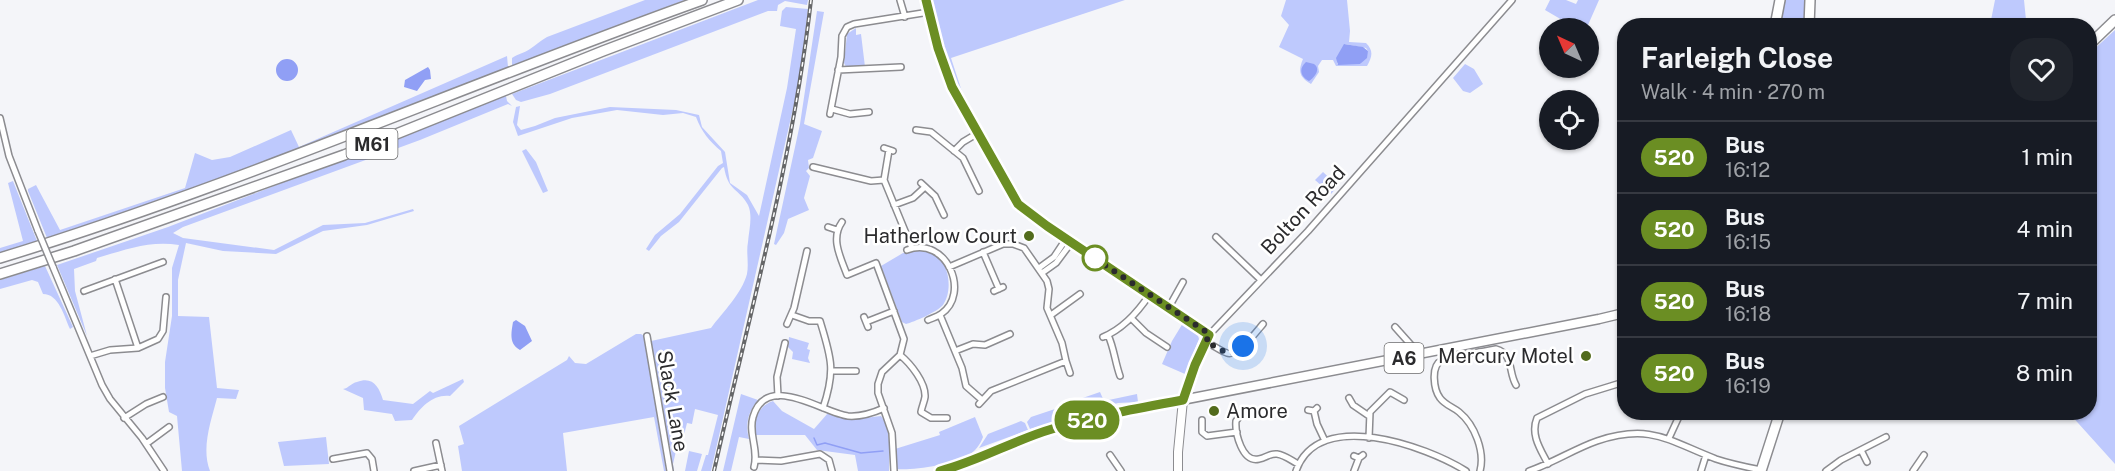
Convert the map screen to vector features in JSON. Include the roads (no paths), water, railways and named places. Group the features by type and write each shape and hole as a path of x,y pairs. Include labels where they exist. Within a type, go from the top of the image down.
{"highway":[{"name":"M61","path":"0,258 71,237 339,140 594,38 702,0"},
{"name":"M61","path":"0,274 86,247 344,155 603,51 738,0"},
{"path":"1777,18 1780,0"},
{"path":"1809,18 1810,0"},
{"path":"2097,37 2115,20"},
{"path":"1761,471 1777,420"}],"main road":[{"name":"A6","path":"940,471 965,464 1053,429 1118,413 1617,314"},
{"name":"Bolton Road","path":"1178,471 1183,400"}],"street":[{"path":"900,0 905,17"},
{"path":"926,0 946,75 1018,204 1069,241 1169,307 1229,354 1248,344 1263,324"},
{"name":"Bolton Road","path":"1183,400 1208,338 1308,231 1512,0"},
{"path":"869,112 850,114 831,111 842,36 847,27 929,12"},
{"path":"838,70 901,67"},
{"path":"893,68 894,75"},
{"path":"0,118 9,156 107,395 142,438 164,471"},
{"path":"916,130 931,132 967,163 979,191"},
{"path":"954,151 978,133"},
{"path":"889,150 884,180 909,249 931,248 949,267 953,291 948,306 940,315 928,320"},
{"path":"812,167 871,181 884,180"},
{"path":"894,205 913,198 923,185 937,200 944,215"},
{"path":"842,222 837,230 837,249 848,277 878,262 894,311 905,330 900,355 882,372 878,389 892,433 894,471"},
{"path":"828,227 837,230"},
{"path":"1216,237 1261,280"},
{"path":"1041,271 1069,241"},
{"path":"949,267 1003,244 1013,244 1029,252 1049,286 1047,304 1062,343 1070,373"},
{"path":"983,252 998,289"},
{"path":"787,324 802,281 806,253 798,253"},
{"path":"84,291 163,262"},
{"path":"115,279 138,348"},
{"path":"1169,307 1184,282"},
{"path":"1051,315 1078,296 1074,291"},
{"path":"1120,372 1114,349 1105,336 1131,318 1150,294"},
{"path":"90,356 110,350 138,348 152,343 162,334 166,297"},
{"path":"866,322 894,311"},
{"path":"792,315 808,321 823,320 832,371 831,383 823,408"},
{"path":"940,315 962,368 966,386 980,402 991,391 1066,361"},
{"path":"1131,318 1146,333 1167,346"},
{"path":"1395,327 1412,346 1416,355"},
{"path":"955,351 972,344 985,345 1010,334"},
{"name":"Slack Lane","path":"647,336 670,471"},
{"path":"778,396 777,377 787,353 785,343"},
{"path":"1480,471 1476,435 1462,414 1440,398 1434,373 1441,360 1497,349 1504,351 1508,357 1510,380 1516,385"},
{"path":"1473,354 1476,362"},
{"path":"900,355 912,367 923,389 925,400 921,410"},
{"path":"832,371 854,371 851,364"},
{"path":"1190,378 1192,388 1201,397"},
{"path":"1548,464 1535,436 1537,418 1585,394 1617,384"},
{"path":"1370,438 1369,416 1371,411 1390,392 1404,400"},
{"path":"754,467 756,446 751,429 753,417 761,403 778,396 797,398 848,416 862,416 884,408"},
{"path":"124,418 146,404 163,397"},
{"path":"1349,398 1353,405 1369,416"},
{"path":"914,412 921,410"},
{"path":"921,410 928,417 947,418"},
{"path":"1313,410 1325,441"},
{"path":"1253,415 1238,418 1235,423 1242,451 1247,460 1280,454 1298,464"},
{"path":"1202,420 1202,432 1207,436 1237,432"},
{"path":"1670,438 1678,420"},
{"path":"146,444 169,427"},
{"path":"1529,471 1587,445 1610,438 1644,434 1670,438 1718,460 1761,471"},
{"path":"1826,471 1886,437"},
{"path":"1296,471 1298,464 1309,450 1325,441 1342,438 1390,440 1420,449 1463,470"},
{"path":"414,471 441,468 436,443"},
{"path":"365,444 367,453 372,459 374,471"},
{"path":"1861,450 1867,462"},
{"path":"333,459 367,453"},
{"path":"756,460 781,461 820,454 831,459 832,471"},
{"path":"1110,454 1121,470"},
{"path":"1701,471 1706,454"},
{"path":"1913,471 1924,455"},
{"path":"1354,471 1358,457"}],"water":[{"path":"1344,44 1363,47 1368,51 1367,58 1360,64 1338,65 1336,58"},
{"path":"287,59 295,62 298,70 295,78 287,81 279,78 276,70 279,62"},
{"path":"1306,62 1314,64 1317,68 1315,75 1309,81 1302,73 1302,67"},
{"path":"428,67 431,79 425,80 417,91 404,87 405,80"},
{"path":"516,320 525,326 532,341 520,350 514,345 512,338 513,322"}],"waterway":[{"path":"814,438 817,445 825,443 861,453 883,451"}],"railway":[{"path":"714,471 782,178 811,0"}],"place":[{"name":"Hatherlow Court","path":"1029,236"},
{"name":"Mercury Motel","path":"1586,356"},
{"name":"Amore","path":"1214,411"}]}
